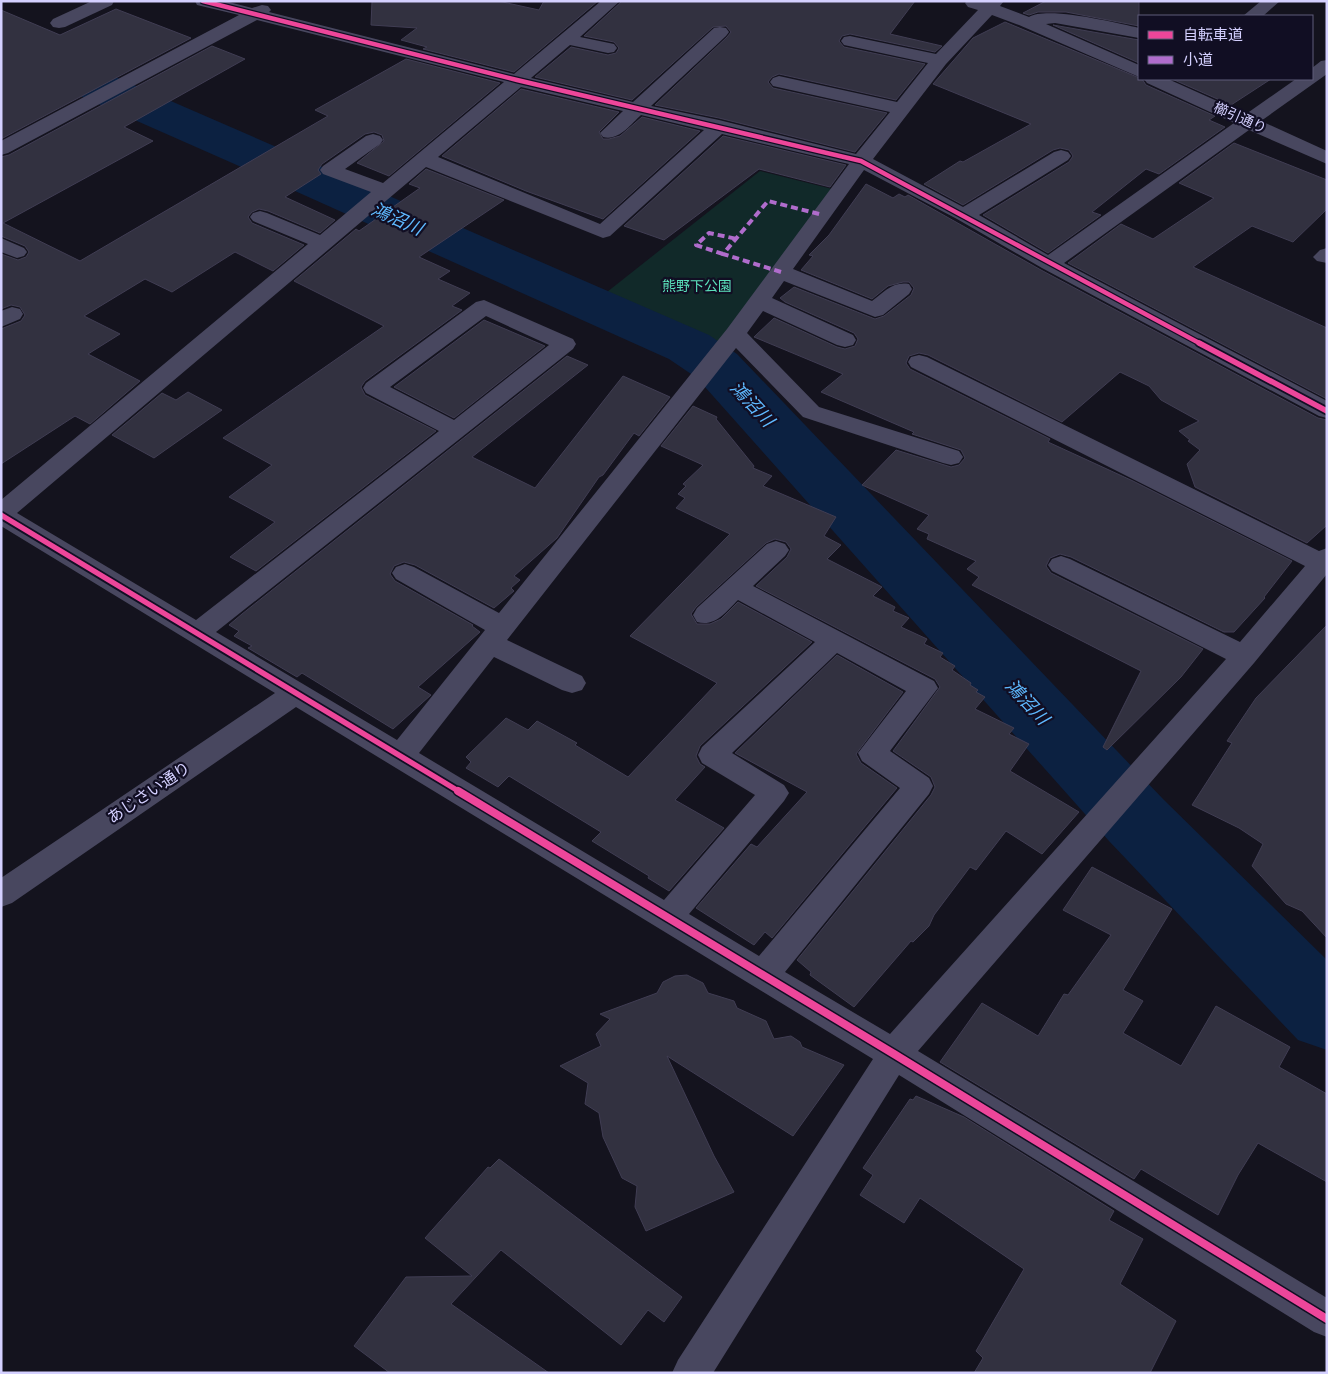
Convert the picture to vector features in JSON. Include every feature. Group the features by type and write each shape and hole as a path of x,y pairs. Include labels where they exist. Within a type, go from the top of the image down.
{"street":[{"path":"59,24 106,1"},
{"path":"202,1 516,80 719,126 861,161 1327,412"},
{"path":"1,149 279,1"},
{"path":"612,1 1,514 894,1054 1327,1319"},
{"path":"968,1 992,4 1025,21 1138,72"},
{"path":"1253,15 1272,1"},
{"path":"400,756 729,342 861,161 940,60 992,4"},
{"path":"1025,21 1055,18 1138,33"},
{"path":"610,133 720,32"},
{"path":"566,39 608,48"},
{"path":"850,41 940,60"},
{"name":"櫛引通り","path":"1155,80 1327,158"},
{"path":"1050,264 1307,80"},
{"path":"778,82 902,109"},
{"path":"425,159 603,232 719,126"},
{"path":"373,140 330,170 381,195"},
{"path":"964,215 1061,156"},
{"path":"260,217 323,243"},
{"path":"781,272 875,310 901,289"},
{"path":"760,301 845,340"},
{"path":"197,633 566,344 484,307 374,388 455,430"},
{"path":"729,342 811,412 951,457"},
{"path":"691,1373 894,1054 1244,656 1324,560 919,362"},
{"path":"706,615 776,550"},
{"path":"1061,565 1244,656"},
{"path":"405,572 496,635 572,683"},
{"path":"736,588 924,688 872,752 919,786 763,975"},
{"path":"668,917 774,793 712,754 834,640"},
{"name":"あじさい通り","path":"1,894 296,693"}],"green space":[{"name":"熊野下公園","path":"760,171 832,189 711,354 694,342 602,296"}],"building":[{"path":"372,1 498,1 539,10 544,1 598,1 514,72 423,49 427,47 401,40 417,28 371,25"},
{"path":"622,1 915,1 890,34 942,46 935,52 850,34 842,36 839,41 844,47 925,64 896,100 779,74 772,77 768,82 773,88 887,113 855,152 719,118 655,105 727,37 731,32 726,26 713,27 632,100 535,77 571,47 608,55 616,53 619,48 614,42 584,36"},
{"path":"1046,1 1139,1 1138,26 1066,12 1038,12 1029,15 1023,13"},
{"path":"116,9 191,38 1,139 1,10 60,35"},
{"path":"1005,22 1138,77 1138,80 1143,80 1146,85 1215,116 1209,120 1225,127 1159,174 1146,169 1092,212 1101,215 1048,253 983,215 1069,162 1073,156 1069,150 1060,148 1053,150 963,205 924,184 960,161 963,162 1031,124 933,84 973,38"},
{"path":"1053,25 1138,40 1138,63"},
{"path":"212,46 245,59 124,127 153,141 3,223 80,261 328,116 315,110 406,59 500,83 389,176 357,163 384,141 382,135 374,132 365,134 322,164 318,170 321,174 285,197 335,220 320,233 268,211 259,209 252,212 248,217 252,223 304,245 273,271 235,252 172,292 145,279 84,316 120,334 88,354 140,381 90,424 75,416 1,464 1,329 21,321 25,315 20,307 11,305 1,309 1,254 18,260 26,257 29,252 25,246 1,236 1,157 9,155"},
{"path":"1174,80 1269,80 1231,105"},
{"path":"521,89 619,112 599,132 603,139 620,136 642,117 700,131 603,219 526,191 442,156"},
{"path":"723,136 846,165 830,187 759,169 664,240 624,226"},
{"path":"1234,143 1327,180 1327,209 1293,242 1252,226 1193,267 1327,328 1327,399 1068,263 1121,224 1153,239 1214,198 1179,183"},
{"path":"426,169 504,200 419,257 450,271 438,279 470,293 452,306 462,310 365,381 361,387 365,395 436,431 256,571 230,557 275,522 229,497 272,465 223,438 384,326 294,281 356,229 359,231 420,188 409,184"},
{"path":"866,184 893,198 899,194 905,197 908,195 1041,270 1318,418 1327,420 1327,525 1307,543 1195,487 1187,464 1200,450 1179,431 1199,421 1161,400 1149,386 1120,372 1062,422 928,355 919,353 909,356 906,363 910,369 1050,439 1048,442 1133,481 1292,561 1265,598 1234,632 1224,632 1071,557 1060,554 1050,558 1046,566 1051,573 1203,649 1181,677 1107,750 1103,747 1141,671 972,585 979,577 967,569 976,561 927,539 929,534 917,529 929,515 862,485 896,450 951,467 959,465 965,458 961,450 912,434 914,432 821,392 843,374 754,337 774,318 837,347 845,349 855,346 858,339 854,333 780,298 794,287 875,319 884,316 911,295 914,288 909,282 903,282 888,286 872,299 801,270 813,256 809,255 829,235"},
{"path":"484,320 545,346 454,418 394,387"},
{"path":"567,356 588,365 472,457 535,488 623,376 670,397 639,436 634,433 603,475 599,477 557,538 514,576 520,580 511,588 514,591 494,608 415,565 404,562 394,566 390,574 395,581 473,625 480,632 418,687 431,695 393,729 302,673 297,677 248,648 252,646 234,636 239,631 229,625 242,614"},
{"path":"188,392 222,410 154,458 112,435 162,393 176,400"},
{"path":"693,406 717,417 716,419 754,466 753,468 772,476 763,486 836,517 824,536 841,545 827,559 882,587 873,596 895,607 893,611 909,618 901,627 927,639 924,644 943,653 940,657 955,666 952,670 971,683 970,685 978,690 976,692 985,697 975,709 1014,728 1009,734 1029,744 1010,771 1079,812 1042,854 1006,831 976,870 970,867 934,915 929,926 913,942 911,941 854,1007 810,975 811,972 797,960 931,795 935,787 931,777 893,751 940,687 935,679 756,586 787,557 791,549 786,542 775,539 766,543 696,607 691,614 697,624 710,624 721,619 738,602 812,642 700,746 696,756 700,764 705,767 675,800 724,828 669,891 648,878 649,876 592,841 601,832 509,776 498,787 466,768 471,762 466,757 506,718 528,730 537,721 577,743 575,745 628,777 717,683 630,636 730,534 676,508 685,498 678,494 686,486 683,484 703,465 661,446"},
{"path":"1327,625 1327,938 1302,911 1286,904 1252,866 1263,844 1239,828 1192,805 1232,743 1227,741 1256,698"},
{"path":"837,655 903,692 856,754 861,763 897,788 772,938 765,932 754,945 696,908 751,844 757,847 807,792 735,753"},
{"path":"1092,867 1172,909 1123,990 1143,1001 1123,1033 1181,1066 1216,1006 1290,1047 1279,1067 1327,1094 1327,1182 1258,1143 1238,1175 1218,1215 1141,1169 1134,1179 940,1062 982,1003 1038,1036 1064,994 1068,995 1111,935 1063,910"},
{"path":"687,975 703,983 708,993 734,1001 737,1008 766,1021 774,1039 791,1036 800,1042 802,1047 844,1065 793,1136 667,1056 714,1156 734,1192 646,1231 635,1207 637,1186 622,1178 603,1137 599,1113 585,1104 588,1083 560,1066 601,1046 596,1034 610,1019 600,1014 657,993 663,982 675,976"},
{"path":"916,1096 964,1117 1114,1211 1109,1220 1143,1239 1120,1284 1176,1321 1150,1373 974,1373 983,1358 976,1351 1024,1269 920,1198 904,1223 860,1195 873,1175 863,1168 910,1099 913,1100"},
{"path":"499,1159 682,1297 664,1322 648,1310 621,1345 501,1250 451,1304 549,1373 390,1373 354,1346 406,1277 472,1276 425,1238 488,1167 490,1168"}],"waterway":[{"name":"鴻沼川","path":"12,49 293,171 689,347 717,366 1136,820 1327,1014"}],"marked path":[{"path":"781,272 723,254 768,201 823,215"},
{"path":"723,254 696,245 709,233 737,239"}],"cycle path":[{"path":"203,1 517,80 861,161 964,215 1049,264 1327,411"},
{"path":"1,515 894,1054 1327,1319"}]}
